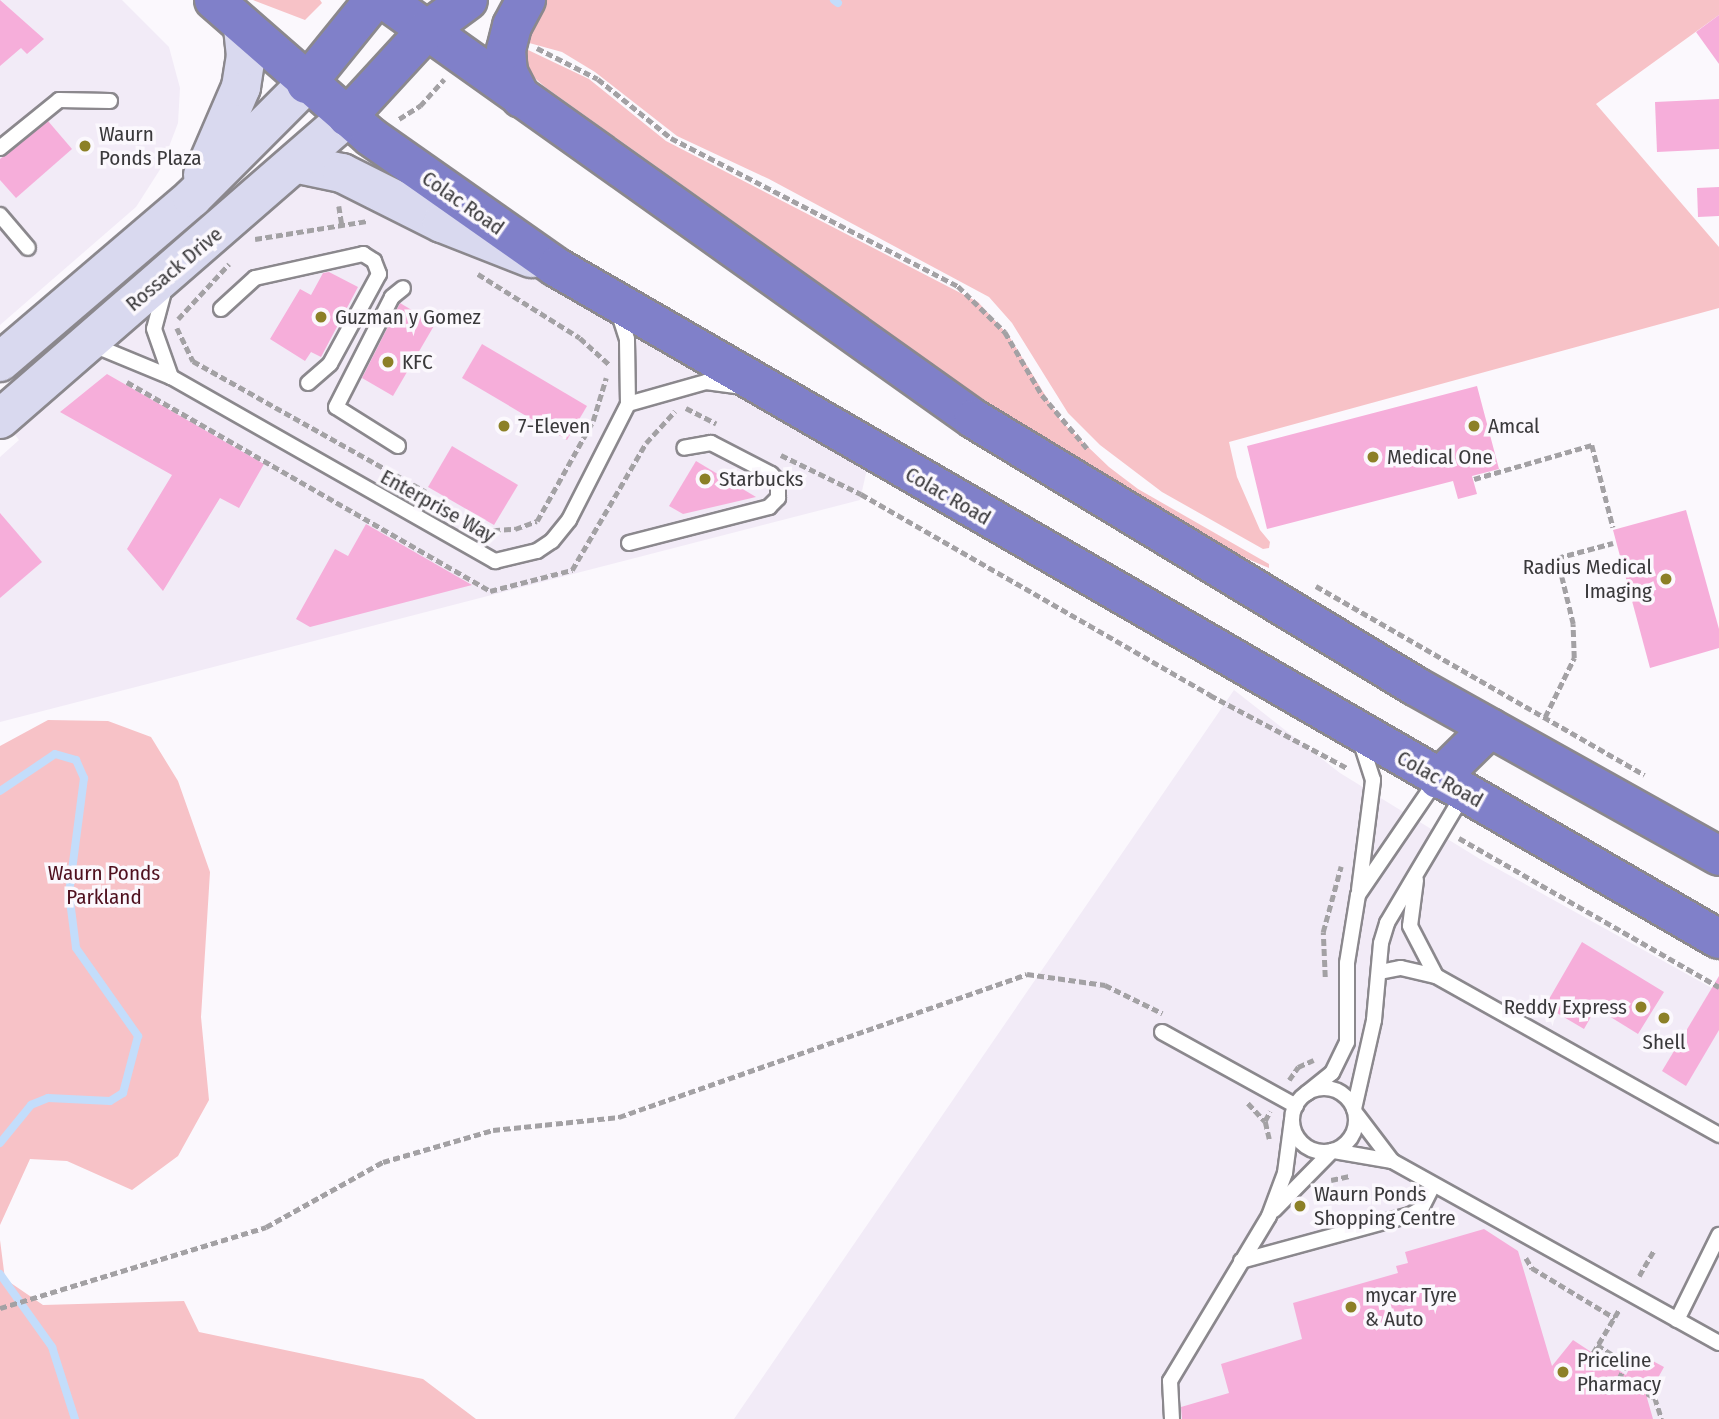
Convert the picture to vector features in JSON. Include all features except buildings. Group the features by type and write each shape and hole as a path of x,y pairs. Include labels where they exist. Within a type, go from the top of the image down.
{"highway":[{"name":"Colac Road","path":"214,0 306,84 347,117 556,267 1719,939"},
{"path":"306,84 374,0"},
{"path":"385,0 974,419 1490,727 1719,856"},
{"path":"347,117 426,31 468,0"},
{"path":"521,98 508,73 508,42 526,0"},
{"path":"1451,786 1490,727"}],"main road":[{"path":"192,198 238,97 245,63 243,26"},
{"name":"Rossack Drive","path":"0,362 192,198 306,84"},
{"name":"Rossack Drive","path":"0,419 298,164 347,117"},
{"path":"298,164 342,173 442,223 556,267"}],"lane":[{"path":"0,148 59,100 110,101"},
{"path":"0,215 28,248"},
{"path":"221,309 255,278 363,254 374,261 379,274 330,364 308,383"},
{"path":"168,274 154,329 171,377"},
{"path":"398,446 337,407 392,297 403,288"},
{"name":"Enterprise Way","path":"79,351 103,349 171,377 495,561 537,551 552,541 569,520 628,404 626,339 615,303"},
{"path":"628,404 706,382 765,390"},
{"path":"629,543 769,507 778,498 778,481 771,474 711,443 684,448"},
{"path":"1172,1419 1170,1381 1269,1216 1285,1173 1294,1113 1307,1093 1332,1073 1347,1042 1348,962 1373,780 1357,732"},
{"path":"1358,895 1451,786"},
{"path":"1269,1216 1333,1151 1352,1137 1380,972 1381,943 1387,923 1445,828 1451,786"},
{"path":"1421,866 1410,926 1436,976"},
{"path":"1380,972 1401,968 1436,976 1719,1135"},
{"path":"1162,1032 1294,1113 1304,1145 1392,1161 1719,1343"},
{"path":"1307,1093 1331,1089 1348,1098 1392,1161"},
{"path":"1241,1261 1413,1214 1433,1185"},
{"path":"1677,1320 1719,1235"}],"path":[{"path":"508,42 559,56 598,79 671,138 958,286 1005,332 1042,395 1096,455"},
{"path":"244,245 338,224 378,222"},
{"path":"160,345 232,260"},
{"path":"469,269 580,338 628,378"},
{"path":"138,363 121,378 474,584"},
{"path":"659,395 727,428"},
{"path":"1474,479 1592,445 1613,527"},
{"path":"776,452 861,494 1210,695 1350,769"},
{"path":"1545,717 1572,669 1574,658 1573,624 1557,558 1613,543"},
{"path":"1314,584 1654,780"},
{"path":"1445,828 1482,854 1719,987"},
{"path":"0,1308 266,1227 383,1161 493,1129 620,1117 1027,974 1105,985 1168,1016 1179,1041"},
{"path":"1532,1268 1615,1318"},
{"path":"1593,1353 1597,1345 1627,1364 1620,1377 1655,1398 1662,1419"}],"shaded area":[{"name":"Waurn Ponds Plaza","path":"0,0 122,0 169,47 180,88 178,123 161,168 136,207 0,325"},
{"path":"298,164 334,170 871,451 860,500 0,722 0,457 19,440 2,418"},
{"name":"Waurn Ponds Shopping Centre","path":"1234,690 1340,773 1480,859 1719,992 1719,1419 734,1419"}],"green space":[{"path":"253,0 320,0 322,3 305,20"},
{"path":"537,0 1719,0 1719,15 1596,104 1719,247 1719,308 1229,442 1237,477 1260,530 1270,542 1269,548 1263,549 1162,492 1100,445 1068,413 1012,323 989,297 769,179 677,136 595,72 562,52 522,41"},
{"path":"526,49 589,79 666,141 978,302 1009,336 1061,421 1109,467 1138,489 1269,564 1269,568 1210,543 975,394 545,87 530,74 523,59"},
{"name":"Waurn Ponds Parkland","path":"48,720 108,721 151,737 178,781 210,872 201,1017 209,1100 178,1156 132,1190 67,1161 30,1159 0,1225 0,746"},
{"path":"0,1240 5,1279 43,1305 184,1301 199,1332 423,1379 476,1419 0,1419"}],"waterway":[{"path":"834,0 838,3"},
{"path":"0,791 55,754 76,760 84,778 69,893 76,948 138,1036 123,1093 110,1101 48,1098 31,1105 0,1143"},
{"path":"0,1274 52,1347 75,1419"}],"place":[{"name":"Waurn Ponds Plaza","path":"85,146"},
{"name":"Guzman y Gomez","path":"321,317"},
{"name":"KFC","path":"388,362"},
{"name":"7-Eleven","path":"504,426"},
{"name":"Amcal","path":"1474,426"},
{"name":"Medical One","path":"1373,457"},
{"name":"Starbucks","path":"705,479"},
{"name":"Radius Medical Imaging","path":"1666,579"},
{"name":"Reddy Express","path":"1641,1007"},
{"name":"Shell","path":"1664,1018"},
{"name":"Waurn Ponds Shopping Centre","path":"1300,1206"},
{"name":"mycar Tyre & Auto","path":"1351,1307"},
{"name":"Priceline Pharmacy","path":"1563,1372"}]}
